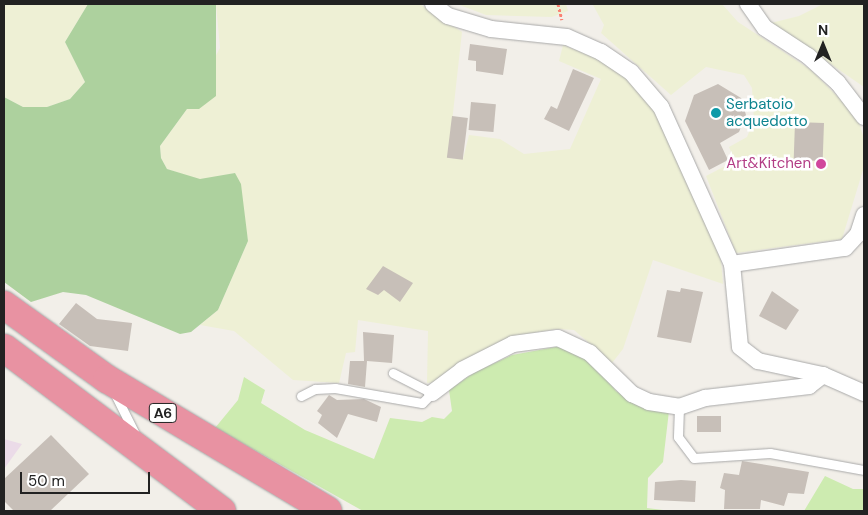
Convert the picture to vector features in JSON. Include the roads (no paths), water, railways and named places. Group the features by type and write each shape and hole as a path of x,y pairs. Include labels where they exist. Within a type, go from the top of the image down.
{"highway":[{"name":"A6","path":"4,305 107,379 328,511"},
{"path":"4,348 146,457 222,511"}],"street":[{"path":"433,4 448,16 491,29 567,37 601,52 630,72 661,107 732,264 740,347 758,361 823,375 864,393"},
{"path":"748,4 765,28 808,56 838,83 864,117"},
{"path":"732,264 845,248 858,234 864,215"},
{"path":"432,393 462,370 514,344 558,338 590,353 632,394 649,402 679,407 705,398 809,386 823,375"}],"lane":[{"path":"301,396 315,389 335,388 422,403 432,393 393,373"},
{"path":"107,379 146,457"},
{"path":"679,407 678,437 694,458 770,453 864,470"}],"place":[{"name":"Serbatoio acquedotto","path":"716,113"},
{"name":"Art&Kitchen","path":"821,164"}]}
